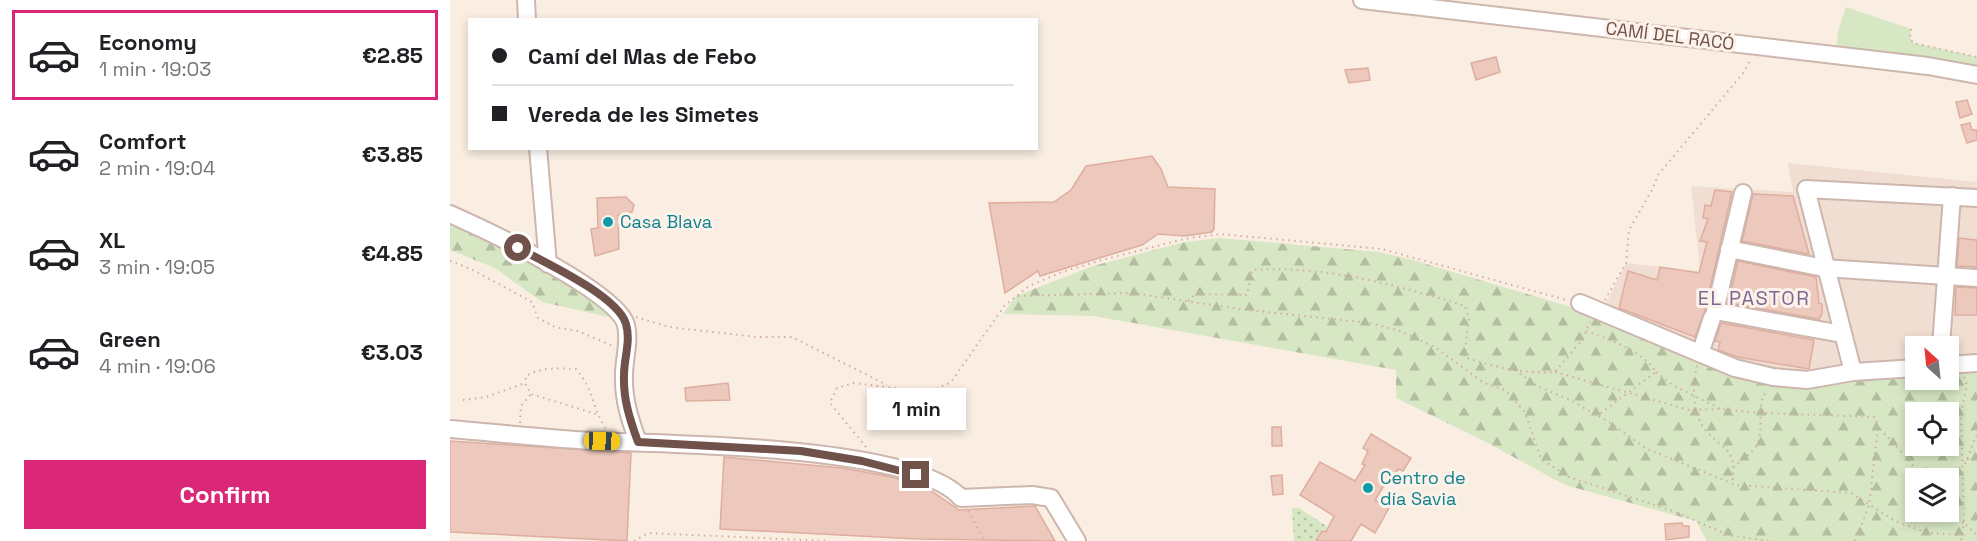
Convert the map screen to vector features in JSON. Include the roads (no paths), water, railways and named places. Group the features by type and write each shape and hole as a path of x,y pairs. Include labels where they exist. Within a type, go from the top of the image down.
{"street":[{"path":"526,0 527,18"},
{"name":"CAMÍ DEL RACÓ","path":"1362,0 1928,66 1977,75"},
{"path":"538,150 548,264"},
{"path":"1853,372 1824,268 1806,189 1977,198"},
{"path":"1701,351 1714,315 1743,193"},
{"path":"1942,336 1952,196"},
{"path":"450,214 590,287 612,305 626,322 624,398 638,442"},
{"path":"1729,249 1824,268 1977,278"},
{"path":"1580,303 1701,351 1735,368 1773,377 1807,380 1853,372 1905,369"},
{"path":"1714,315 1842,334"},
{"path":"1959,364 1977,363"},
{"path":"450,429 614,442 801,451 862,461 916,475 952,488 961,498 1032,495 1051,498 1077,541"}],"place":[{"name":"Casa Blava","path":"608,222"},
{"name":"Centro de día Savia","path":"1368,488"}],"district":[{"name":"EL PASTOR","path":"1754,298"}]}
